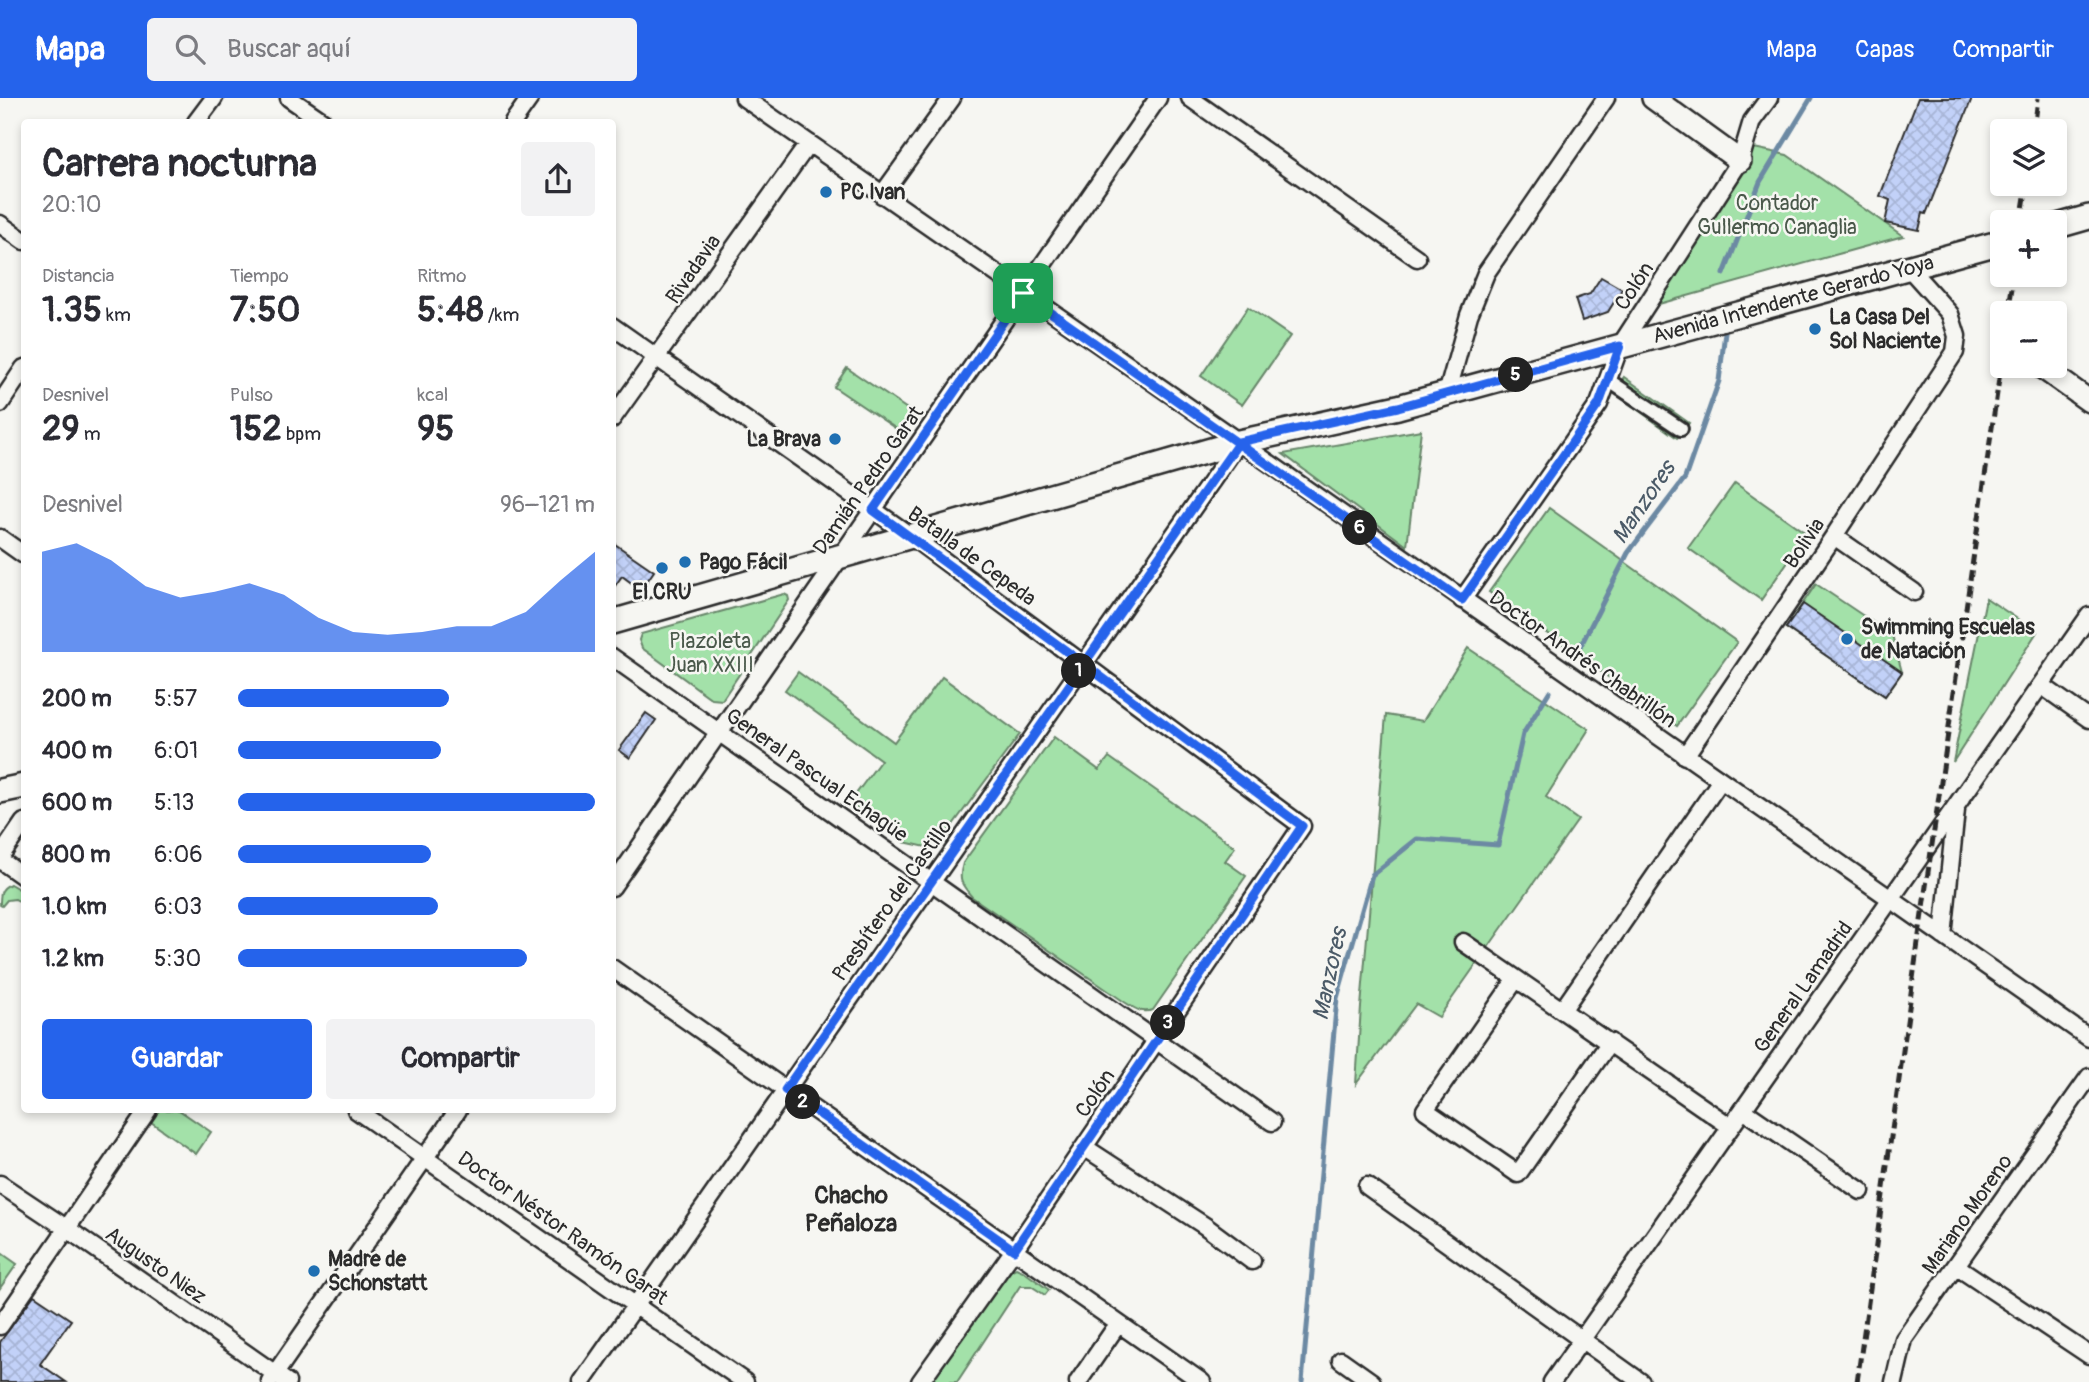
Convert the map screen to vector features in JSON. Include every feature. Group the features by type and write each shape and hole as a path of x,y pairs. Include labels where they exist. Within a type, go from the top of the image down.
{"main road":[{"path":"2067,223 2089,217"},
{"name":"Avenida Intendente Gerardo Yoya","path":"616,621 1239,442 1398,407 1990,245"},
{"path":"0,791 21,787"}],"street":[{"path":"198,119 214,98"},
{"path":"289,98 320,119"},
{"path":"515,119 530,98"},
{"name":"Doctor Andrés Chabrillón","path":"745,98 2089,1038"},
{"path":"882,195 952,98"},
{"name":"Damián Pedro Garat","path":"616,881 1158,98"},
{"path":"1190,98 1417,258"},
{"path":"1447,394 1469,315 1486,273 1606,98"},
{"path":"1653,98 1740,161"},
{"name":"Colón","path":"1462,600 1599,404 1620,346 1740,161 1752,121 1769,98"},
{"name":"Rivadavia","path":"616,413 808,143"},
{"path":"0,224 21,240"},
{"name":"Bolivia","path":"1685,755 1955,352 1957,336 1950,314 1908,267"},
{"name":"Batalla de Cepeda","path":"616,329 912,537 1302,826"},
{"path":"0,404 21,372"},
{"path":"2057,378 2089,401"},
{"path":"1608,380 1681,429"},
{"name":"Presbítero del Castillo","path":"582,1382 1239,442"},
{"path":"1834,536 1914,592"},
{"path":"0,538 21,553"},
{"name":"General Lamadrid","path":"1552,1382 2089,617"},
{"name":"General Pascual Echagüe","path":"616,660 1272,1122"},
{"path":"2041,685 2089,719"},
{"path":"1563,1009 1721,780"},
{"path":"1944,936 1956,807"},
{"path":"21,826 0,858 21,875"},
{"name":"Colón","path":"920,1382 1014,1250 1302,826"},
{"path":"1463,942 1731,1127"},
{"path":"616,971 1202,1382"},
{"path":"1516,979 1425,1110 1518,1174 1610,1042"},
{"name":"Mariano Moreno","path":"1894,1382 1904,1339 2089,1077"},
{"path":"1743,1110 1861,1191"},
{"path":"0,1326 146,1113"},
{"name":"Doctor Néstor Ramón Garat","path":"360,1113 744,1382"},
{"path":"277,1379 456,1113"},
{"path":"1084,1147 1205,1226 1252,1261"},
{"name":"Augusto Niez","path":"0,1184 277,1379"},
{"path":"1367,1186 1641,1382"},
{"path":"1956,1266 2089,1355"},
{"path":"1078,1382 1118,1324"},
{"path":"1341,1360 1372,1382"}],"green space":[{"name":"Contador Gullermo Canaglia","path":"1754,148 1787,155 1903,236 1648,307"},
{"path":"1248,307 1290,336 1242,405 1201,376"},
{"path":"847,368 913,413 901,432 834,387"},
{"path":"1624,377 1689,423 1677,438 1613,392"},
{"path":"1421,430 1407,546 1283,454"},
{"path":"1735,483 1807,534 1761,600 1688,548"},
{"path":"1549,508 1737,642 1677,726 1489,592"},
{"name":"Swimming Escuelas de Natación","path":"1816,584 1892,635 1902,672 1885,696 1786,628"},
{"name":"Plazoleta Juan XXIII","path":"784,594 789,600 722,700 712,699 642,648 639,640 641,634"},
{"path":"1986,598 2037,632 1953,762"},
{"path":"1468,648 1589,729 1546,797 1578,820 1439,1017 1416,1004 1356,1084 1386,715 1423,721"},
{"path":"798,672 894,742 942,677 1020,734 935,849 904,842 850,802 881,760 785,690"},
{"path":"1054,737 1099,770 1109,757 1235,847 1225,861 1246,876 1153,1010 1141,1011 1123,1001 972,897 962,882 963,863"},
{"path":"10,884 21,890 21,902 15,899 7,900 0,905 4,888"},
{"path":"157,1113 183,1113 211,1132 196,1154 151,1122"},
{"path":"0,1252 17,1264 0,1288"},
{"path":"1016,1268 1049,1290 1045,1295 1031,1286 1020,1286 957,1382 930,1382 1007,1273"}],"building":[{"path":"1918,98 1972,98 1926,214 1923,213 1919,230 1885,223 1890,200 1880,196"},
{"path":"1601,277 1622,289 1608,312 1582,321 1575,299 1590,294"},
{"path":"616,545 654,571 641,590 622,576 616,584"},
{"path":"1803,604 1902,672 1885,696 1786,628"},
{"path":"646,713 656,720 630,758 619,750"},
{"path":"34,1295 71,1320 40,1364 66,1382 0,1382 0,1342"}],"waterway":[{"name":"Manzores","path":"1724,274 1760,182 1811,98"},
{"name":"Manzores","path":"1581,645 1628,553 1685,478 1719,381 1725,332"},
{"name":"Manzores","path":"1302,1382 1337,998 1372,875 1417,839 1498,845 1523,734 1549,692"}],"railway":[{"path":"2035,119 2038,98"},
{"path":"2023,210 2025,196"},
{"path":"2010,301 2012,287"},
{"path":"1857,1382 1999,378"}],"place":[{"name":"PC Ivan","path":"826,192"},
{"name":"La Casa Del Sol Naciente","path":"1815,329"},
{"name":"La Brava","path":"835,439"},
{"name":"Pago Fácil","path":"685,562"},
{"name":"El CRU","path":"662,568"},
{"name":"Swimming Escuelas de Natación","path":"1847,639"},
{"name":"Madre de Schonstatt","path":"314,1271"}],"district":[{"name":"Chacho Peñaloza","path":"851,1209"}],"route":[{"path":"1023,293 873,510 1084,664 785,1090 1014,1250 1302,826 1084,664 1239,442 1398,407 1620,346 1599,404 1462,600 1239,442 1023,293"}]}
